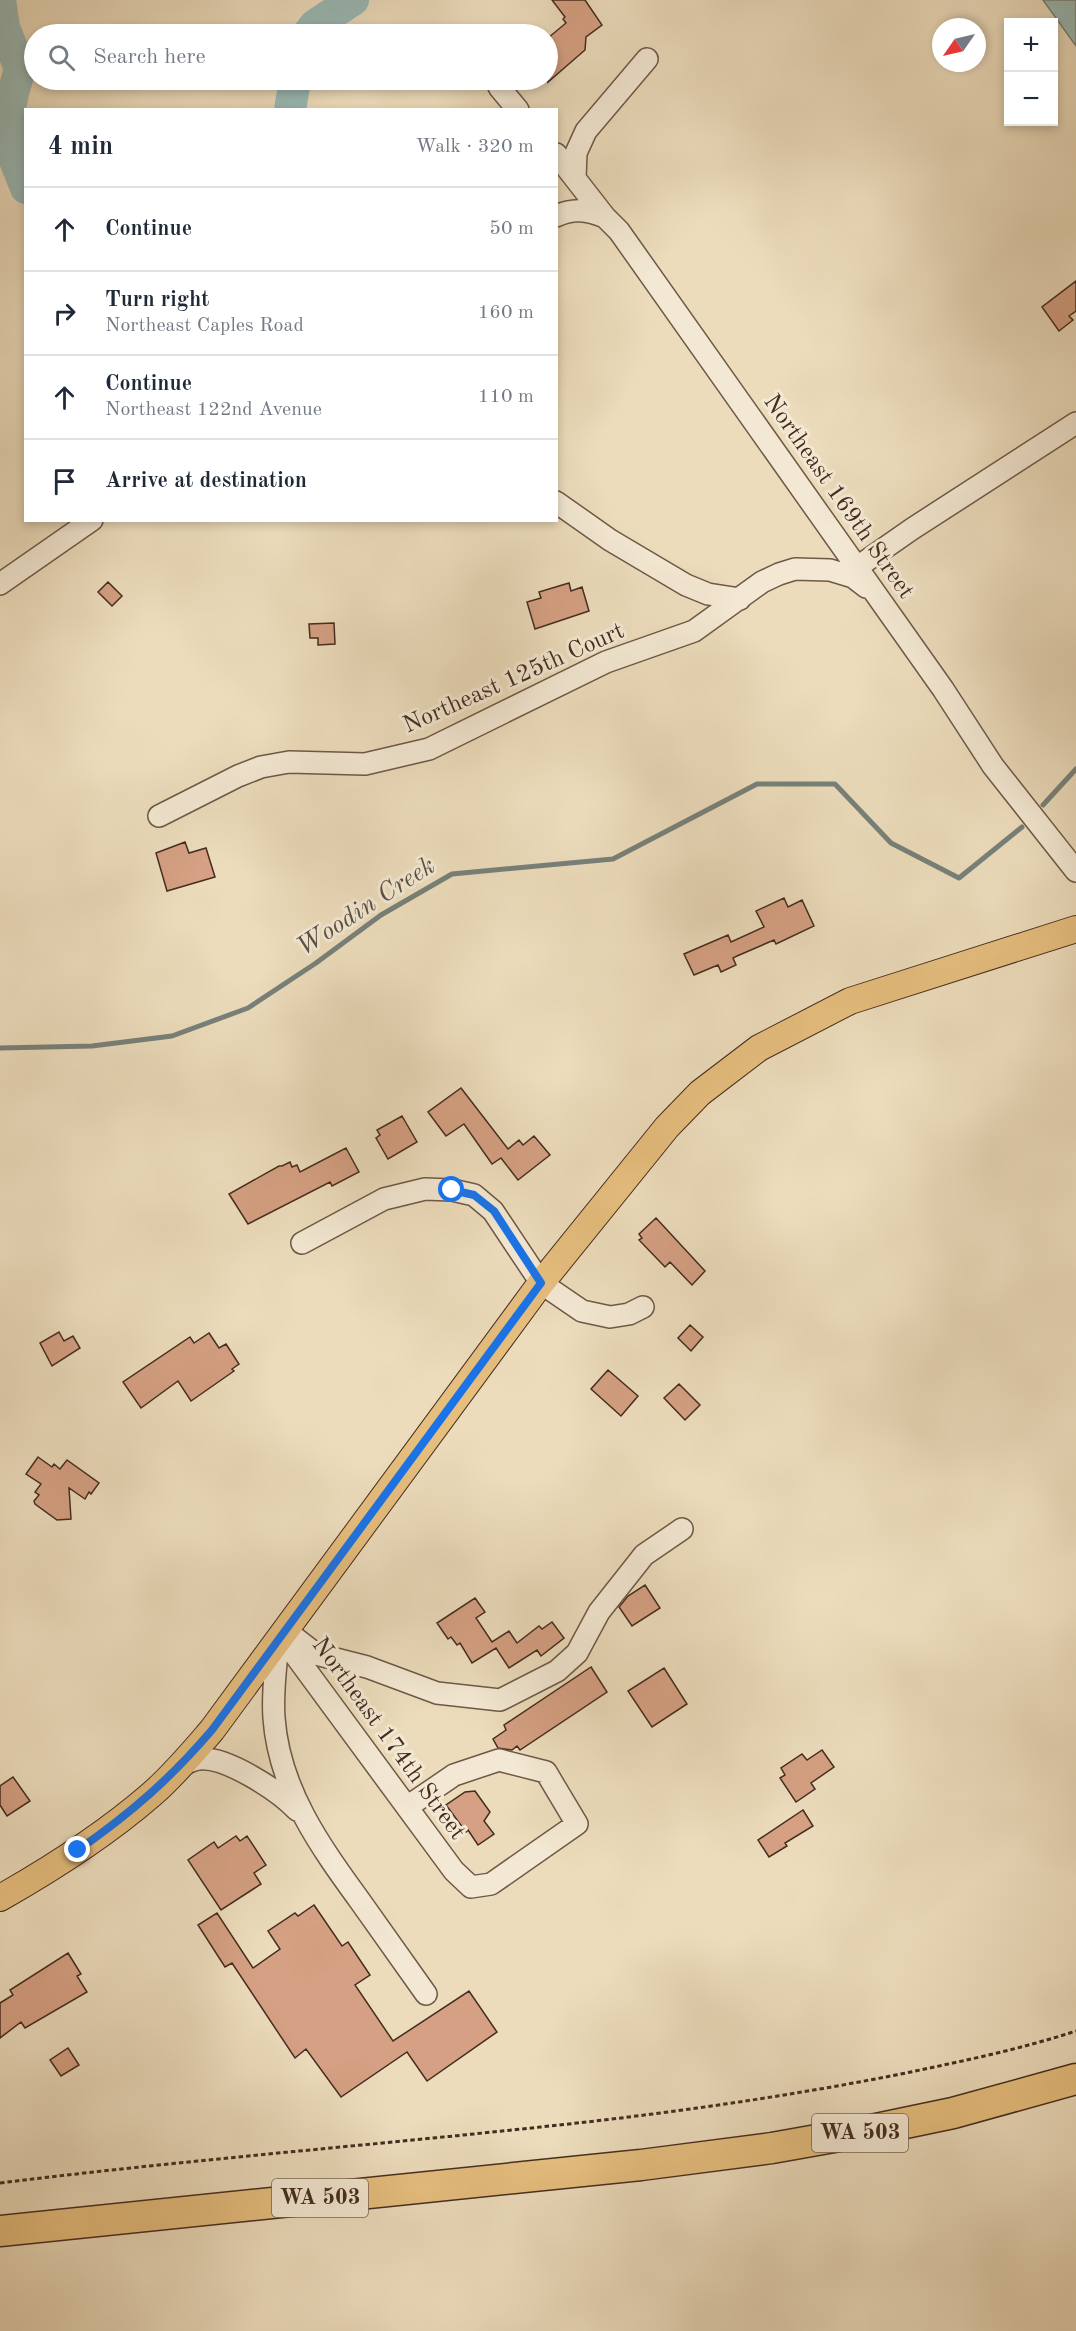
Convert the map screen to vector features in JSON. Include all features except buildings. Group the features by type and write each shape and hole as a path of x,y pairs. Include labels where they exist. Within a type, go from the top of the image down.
{"highway":[{"name":"WA 503","path":"0,2231 641,2165 772,2148 953,2113 1076,2079"}],"main road":[{"path":"0,1898 118,1822 182,1765 212,1730 541,1283 667,1127 700,1093 759,1048 850,1001 1076,929"}],"street":[{"path":"575,178 576,153 586,131 647,59"},
{"path":"501,90 516,108"},
{"name":"Northeast 169th Street","path":"558,157 605,217 619,231 943,689 993,766 1076,871"},
{"path":"558,215 573,210 589,211 605,217"},
{"path":"856,568 1076,423"},
{"path":"558,503 610,540 686,585 708,594 740,598"},
{"path":"0,584 89,522"},
{"name":"Northeast 125th Court","path":"159,816 238,776 261,767 289,762 365,764 429,749 606,662 694,631 762,582 795,569 830,570 853,577 873,593"},
{"path":"302,1243 384,1199 425,1189 452,1190 474,1195 494,1211 541,1283 582,1311 610,1317 629,1314 643,1307"},
{"path":"426,1994 323,1849 305,1820 291,1788 279,1753 274,1719 274,1687 282,1636 316,1654 367,1667 437,1693 500,1700 556,1671 578,1653 599,1612 644,1555 682,1529"},
{"name":"Northeast 174th Street","path":"282,1636 406,1807 454,1871 471,1887 491,1884 577,1824 546,1772 500,1760 454,1774 406,1807"},
{"path":"182,1765 201,1759 243,1772 266,1784 286,1799 305,1820"}],"path":[{"path":"0,2183 697,2109 854,2084 948,2064 1076,2031"}],"water":[{"path":"1043,0 1076,0 1076,46 1058,18"}],"waterway":[{"path":"0,0 4,27 20,69 8,117 12,153 24,183"},
{"path":"317,24 353,0"},
{"path":"290,108 293,90"},
{"name":"Woodin Creek","path":"1043,805 1076,769"},
{"name":"Woodin Creek","path":"0,1048 92,1046 172,1036 248,1008 316,963 381,915 452,874 613,859 757,784 835,784 891,843 959,878 1022,827"}],"route":[{"path":"78,1850 118,1822 153,1793 182,1765 212,1730 541,1283 494,1211 474,1195 452,1190"}]}
